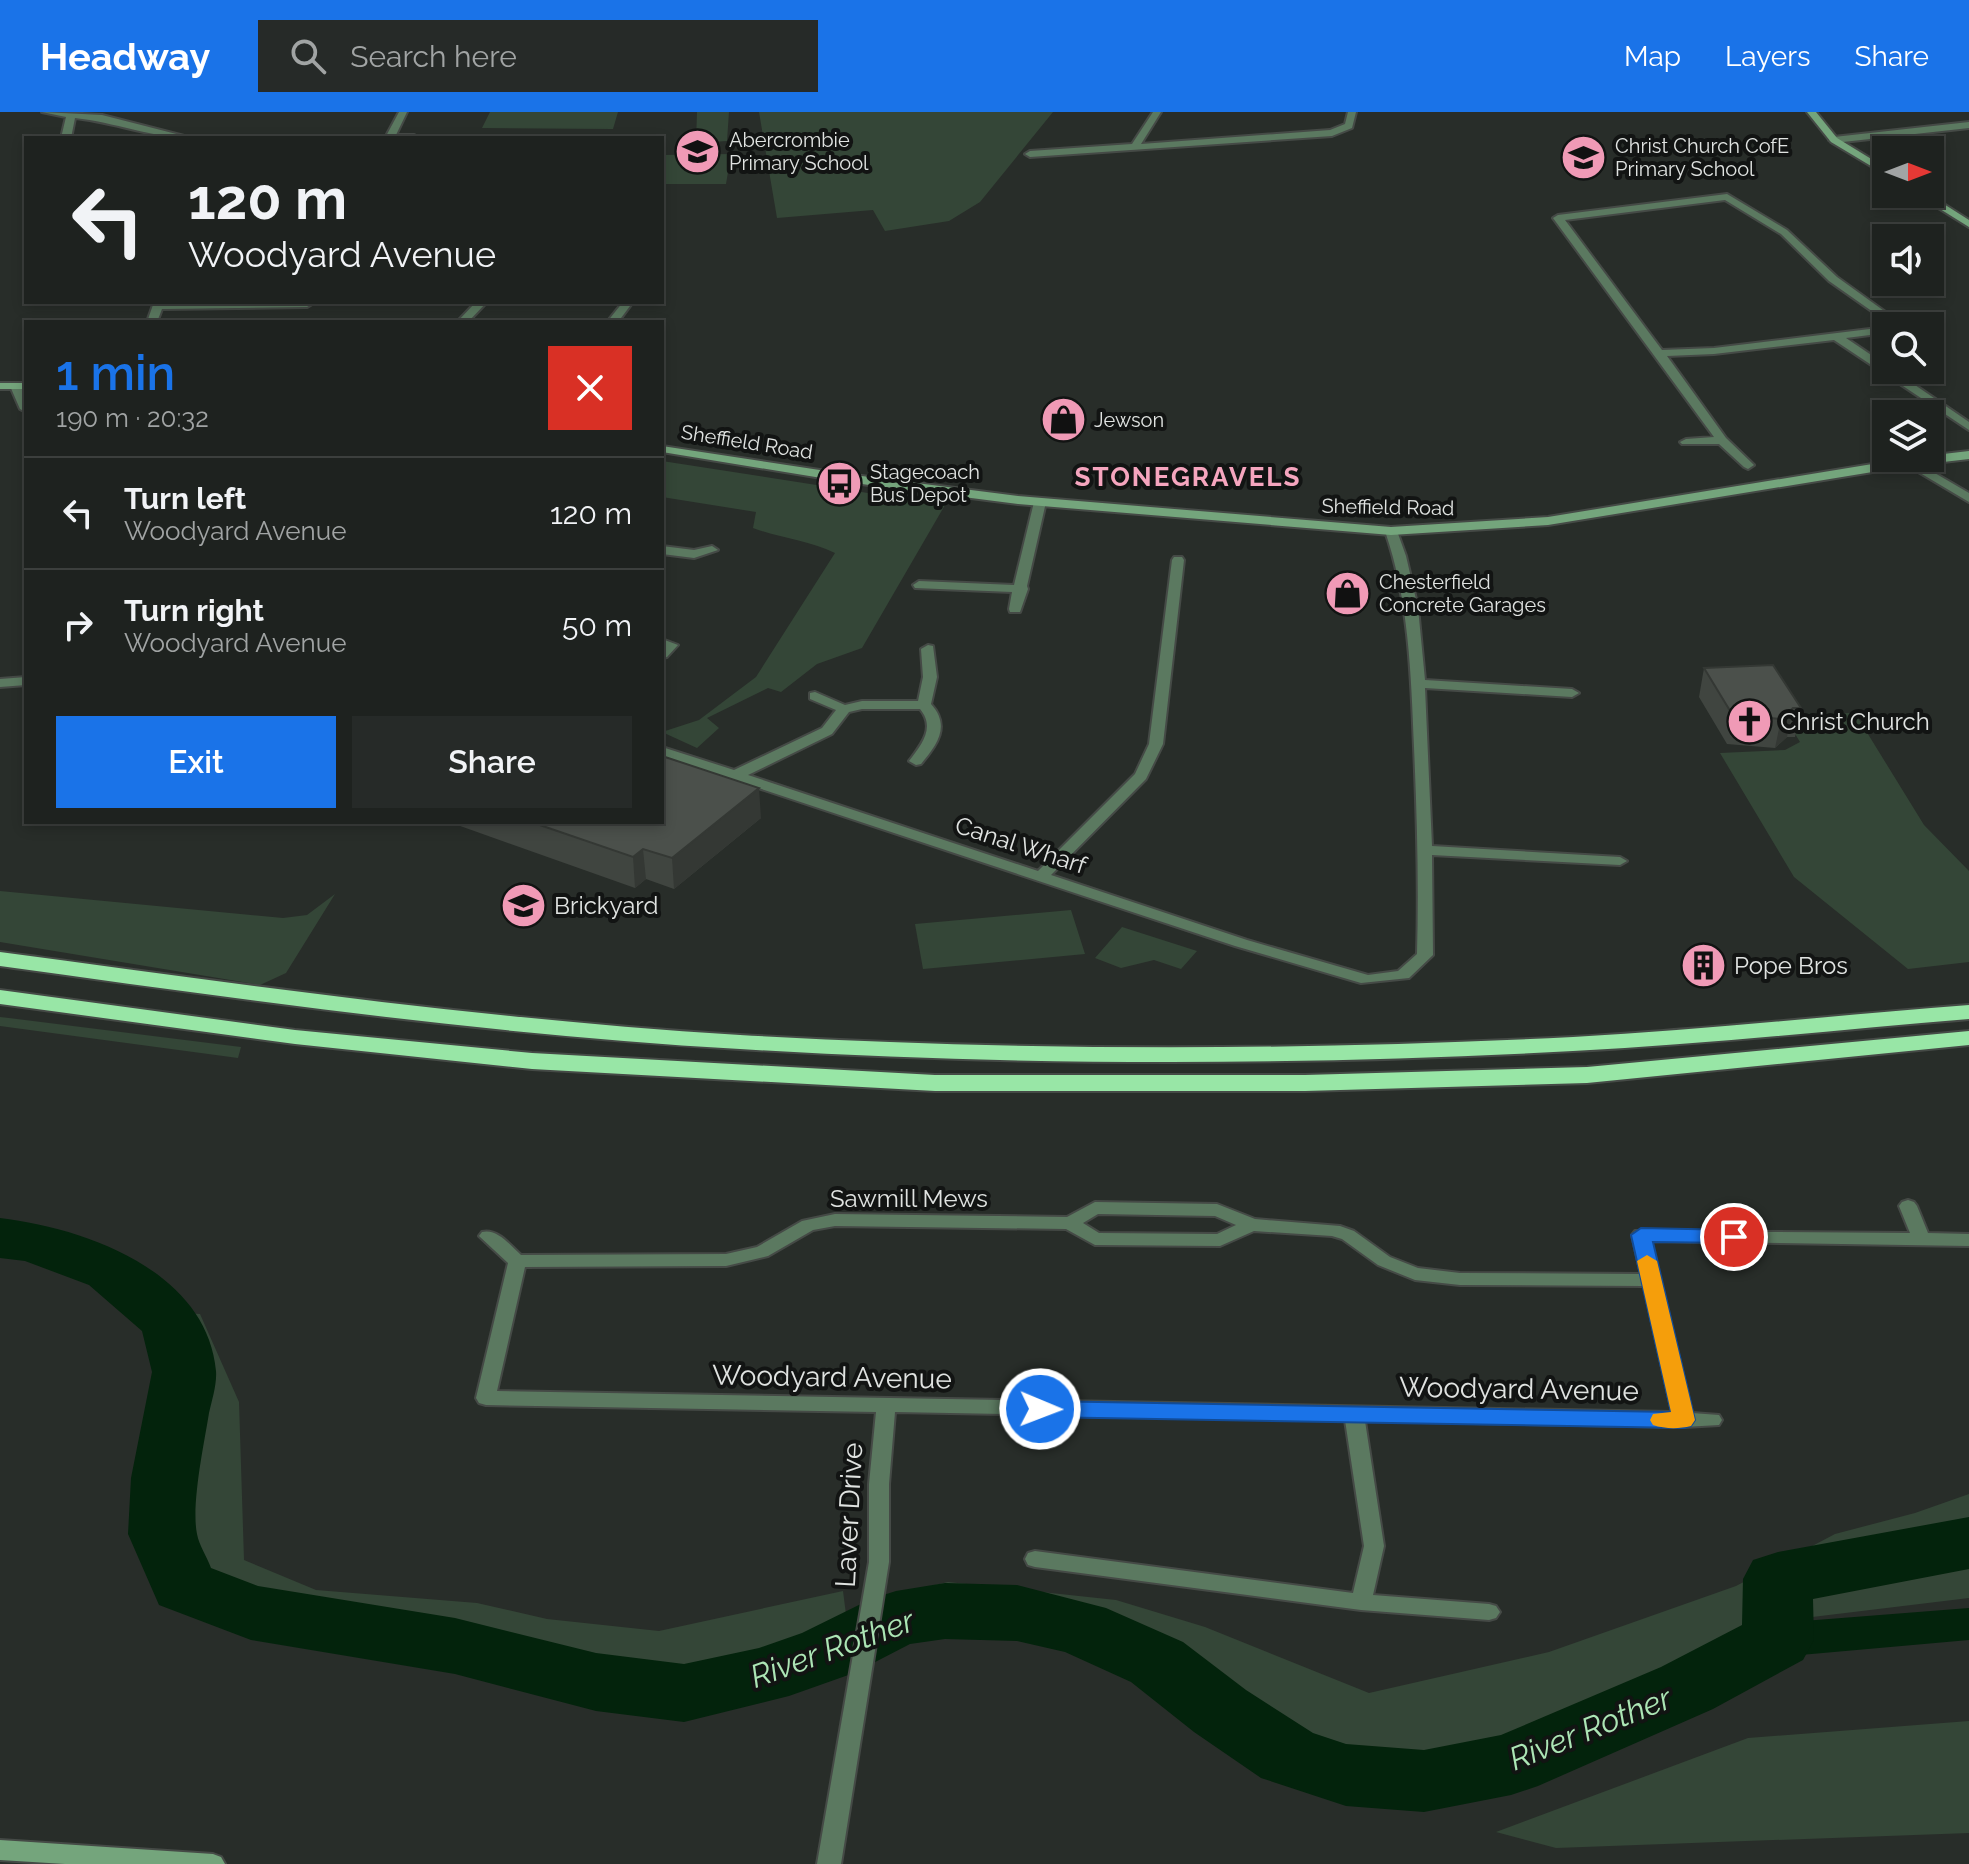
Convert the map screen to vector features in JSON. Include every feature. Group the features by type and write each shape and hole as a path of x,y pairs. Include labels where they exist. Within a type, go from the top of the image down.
{"highway":[{"path":"0,959 307,1000 549,1025 738,1042 934,1049 1303,1054 1578,1043 1969,1012"},
{"path":"0,997 295,1037 532,1061 935,1083 1305,1083 1587,1075 1969,1038"}],"main road":[{"path":"1811,112 1834,140 1872,163"},
{"path":"1943,208 1969,224"},
{"path":"0,386 21,386"},
{"name":"Sheffield Road","path":"664,449 846,478 1040,502 1391,531 1548,521 1872,468"},
{"name":"Sheffield Road","path":"1944,458 1969,455"},
{"path":"0,1850 213,1864"}],"street":[{"path":"46,112 71,114 177,136"},
{"path":"393,136 403,112"},
{"path":"1135,146 1157,112"},
{"path":"1030,154 1332,133 1349,126 1352,112"},
{"path":"66,136 71,114"},
{"path":"1834,140 1969,125"},
{"path":"1748,465 1722,440 1661,353 1558,218 1727,197 1784,232 1833,279 1880,312"},
{"path":"158,304 307,304"},
{"path":"464,320 480,304"},
{"path":"614,320 626,304"},
{"path":"1661,353 1714,351 1872,332"},
{"path":"1837,337 1969,427"},
{"path":"1686,442 1722,440"},
{"path":"1926,472 1969,498"},
{"path":"1015,609 1040,502"},
{"path":"1391,531 1411,594 1425,850 1620,861"},
{"path":"664,550 694,554 712,550"},
{"path":"1040,877 1141,776 1156,744 1178,560"},
{"path":"919,585 1022,589"},
{"path":"924,705 930,677 928,649"},
{"path":"0,683 24,681"},
{"path":"1418,684 1572,693"},
{"path":"815,696 844,709 862,705 924,705 937,722 931,743 916,761"},
{"path":"736,775 827,731 844,709"},
{"name":"Canal Wharf","path":"664,752 1241,943 1367,980 1403,975 1425,955 1425,850"},
{"path":"1908,1206 1921,1239"},
{"name":"Sawmill Mews","path":"517,1261 726,1260 762,1252 808,1225 835,1220 1070,1223 1095,1208 1217,1210 1252,1225 1334,1230 1348,1235 1398,1268 1436,1277 1652,1280"},
{"name":"Sawmill Mews","path":"1070,1223 1095,1239 1220,1240 1252,1225"},
{"name":"Woodyard Avenue","path":"1684,1420 1641,1235 1969,1240"},
{"path":"488,1236 517,1261"},
{"name":"Woodyard Avenue","path":"517,1261 486,1398 1712,1420"},
{"name":"Laver Drive","path":"829,1864 876,1590 879,1484 886,1406"},
{"path":"1354,1414 1374,1546 1361,1602"},
{"path":"1035,1559 1361,1602 1489,1612"}],"green space":[{"path":"490,112 618,112 613,129 482,128"},
{"path":"697,112 729,112 727,141 696,143"},
{"path":"759,112 1053,112 980,202 949,221 885,231 873,210 777,218"},
{"path":"731,154 726,184 664,184 664,155"},
{"path":"664,461 945,505 862,648 817,664 781,692 768,688 707,718 719,728 697,748 664,731 699,720 756,677 835,553 753,528 756,512 664,497"},
{"path":"1855,713 1924,825 1969,871 1969,962 1908,969 1794,877 1720,753 1785,750 1800,742 1783,714"},
{"path":"0,891 283,918 307,915 335,894 286,973 260,985 0,942"},
{"path":"1071,910 1085,954 923,969 915,924"},
{"path":"1122,927 1197,951 1181,969 1154,960 1121,968 1095,958"},
{"path":"0,1017 241,1047 238,1058 0,1026"},
{"path":"185,1313 200,1314 239,1402 244,1560 316,1590 477,1603 547,1619 659,1631 843,1591 847,1622 770,1659 684,1680 435,1625 261,1595 201,1573 189,1514 197,1370"},
{"path":"1969,1494 1969,1598 1804,1618 1592,1712 1430,1761 1305,1740 1181,1657 1059,1604 908,1603 905,1592 948,1582 1116,1600 1205,1627 1369,1693 1549,1652 1736,1586 1835,1534 1915,1513"},
{"path":"1969,1721 1969,1833 1556,1848 1496,1832 1748,1738"}],"building":[{"path":"1773,665 1801,708 1793,708 1781,719 1732,714 1704,668"},
{"path":"664,757 759,788 672,858 643,849 633,857 537,824 664,824"}],"waterway":[{"name":"River Rother","path":"0,1238 33,1242 111,1270 171,1322 184,1372 165,1478 162,1534 184,1586 251,1612 455,1646 596,1682 684,1693 763,1676 828,1653 896,1619 945,1611 1017,1613 1081,1628 1157,1662 1220,1711 1288,1756 1346,1775 1424,1781 1511,1764 1687,1688 1778,1640 1778,1579 1969,1543"},
{"path":"1778,1640 1969,1624"}],"slow traffic":[{"path":"1647,1261 1684,1420 1661,1420"}],"place":[{"name":"Abercrombie Primary School","path":"698,151"},
{"name":"Christ Church CofE Primary School","path":"1584,157"},
{"name":"Jewson","path":"1063,420"},
{"name":"Stagecoach Bus Depot","path":"839,484"},
{"name":"Chesterfield Concrete Garages","path":"1348,594"},
{"name":"Christ Church","path":"1749,721"},
{"name":"Brickyard","path":"523,905"},
{"name":"Pope Bros","path":"1703,965"}],"district":[{"name":"STONEGRAVELS","path":"1188,477"}],"route":[{"path":"1040,1409 1684,1420 1641,1235 1734,1237"}]}
